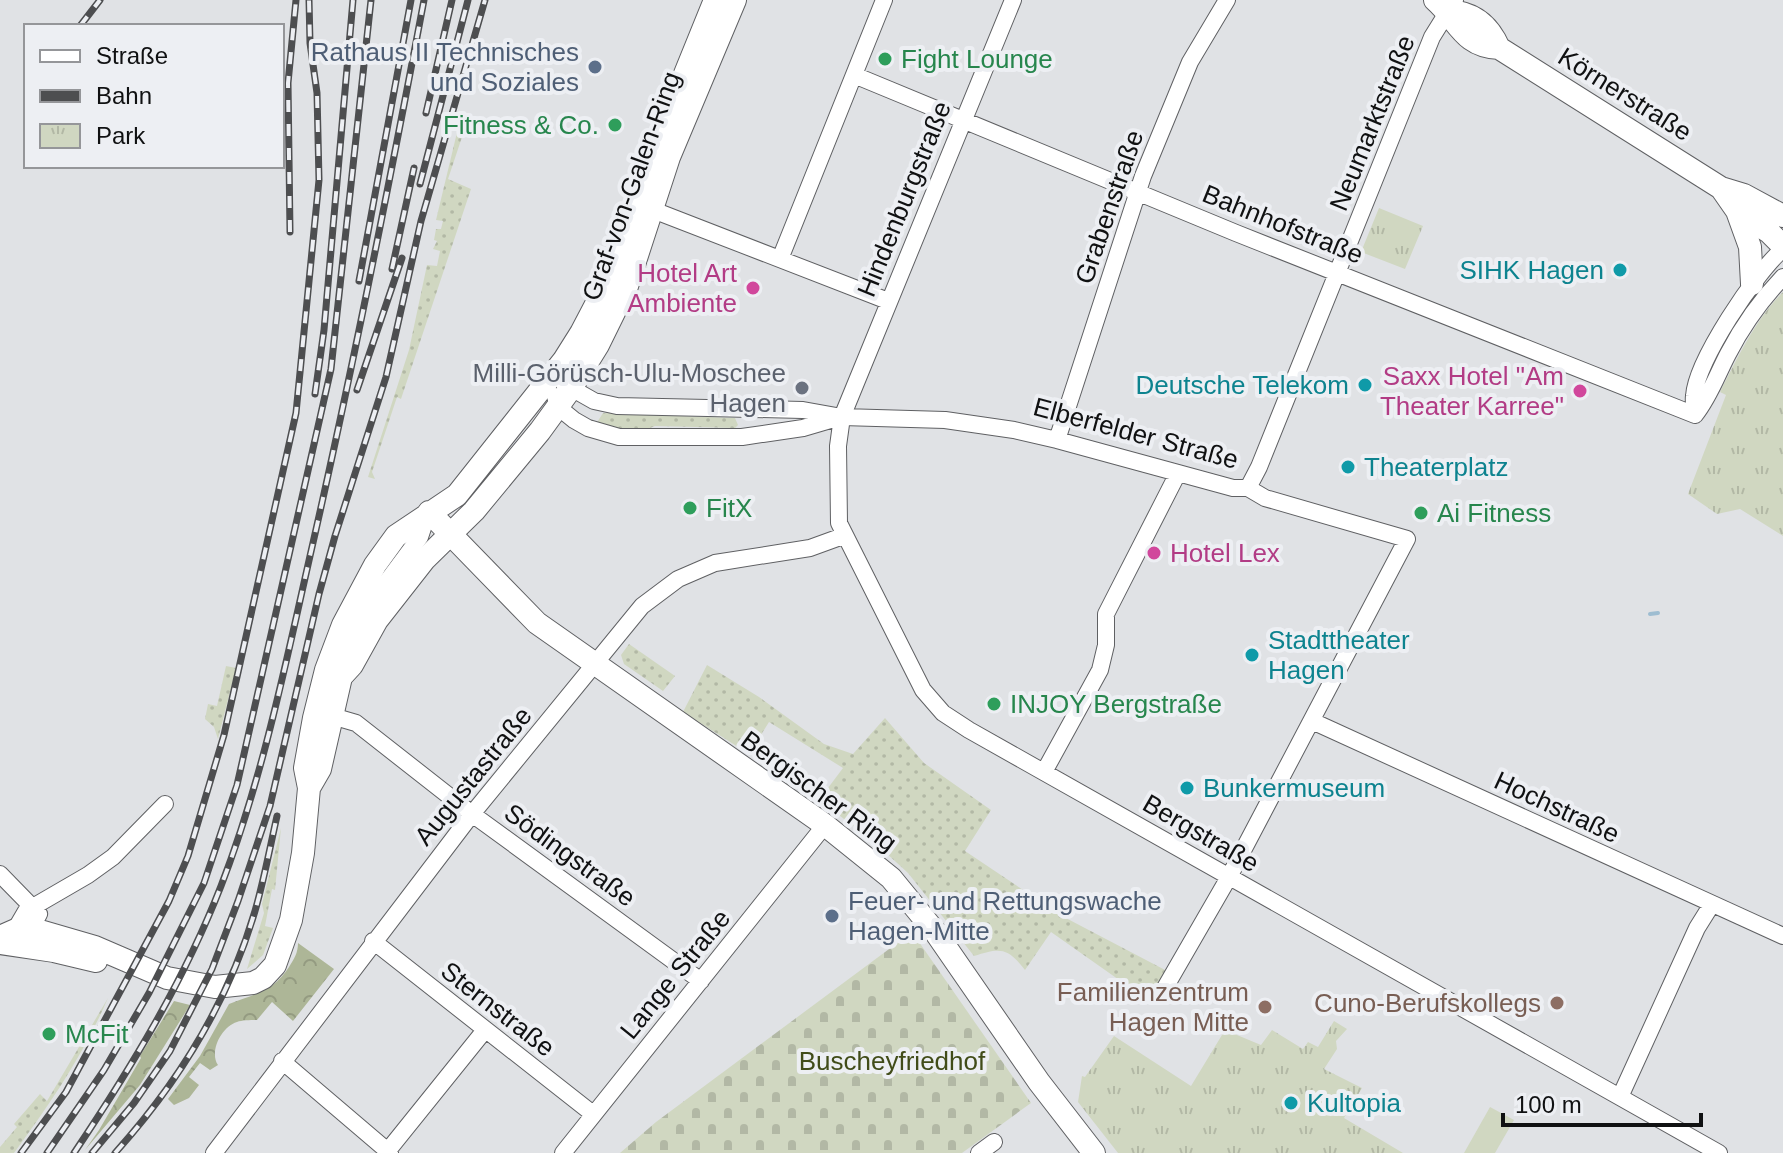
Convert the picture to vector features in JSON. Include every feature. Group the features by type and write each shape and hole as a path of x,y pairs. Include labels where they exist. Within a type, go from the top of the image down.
{"main road":[{"name":"Graf-von-Galen-Ring","path":"549,377 581,333 614,270 651,160 715,0"},
{"name":"Graf-von-Galen-Ring","path":"572,387 617,309 680,130 735,0"},
{"name":"Körnerstraße","path":"1446,4 1466,12 1492,32 1499,48 1721,188 1744,195 1783,216"},
{"name":"Körnerstraße","path":"1721,188 1737,211 1769,232 1783,248"},
{"path":"1737,211 1750,247 1752,284"},
{"path":"450,534 446,521 457,495 549,377"},
{"path":"309,788 320,769 341,677 352,665 377,620 424,560 474,511 572,387"},
{"path":"13,937 114,966 215,987 253,983 263,978 282,951 291,920 303,853 309,788 305,768 326,670 343,625 375,565 396,536 457,495"},
{"name":"Bergischer Ring","path":"429,512 537,623 825,825 891,878 968,975 1039,1082 1094,1153"}],"street":[{"path":"780,259 884,0"},
{"name":"Hindenburgstraße","path":"842,417 1013,0"},
{"name":"Grabenstraße","path":"1057,440 1137,191 1190,62 1227,0"},
{"name":"Neumarktstraße","path":"1248,488 1446,4"},
{"name":"Bahnhofstraße","path":"854,75 1695,415"},
{"path":"653,210 888,301"},
{"path":"1695,415 1694,394 1707,360 1752,284 1783,248"},
{"path":"1695,415 1708,399 1740,333 1783,277"},
{"name":"Elberfelder Straße","path":"549,377 594,401 617,406 803,410 842,417 945,420 1014,430 1239,490 1248,488 1265,498 1407,539 1312,721"},
{"path":"549,377 558,407"},
{"name":"Elberfelder Straße","path":"558,407 588,428 619,437 742,437 803,428 842,417"},
{"path":"742,409 745,423 742,437"},
{"name":"Bergstraße","path":"842,417 837,504 843,536 923,690 943,713 1719,1153"},
{"path":"1044,772 1100,670 1106,645 1106,614 1178,473"},
{"path":"341,677 339,663 350,637 384,581 420,537 429,512"},
{"name":"Augustastraße","path":"214,1153 472,814 642,606 661,590 715,563 810,548 843,536"},
{"name":"Södingstraße","path":"332,716 356,723 472,814 701,981"},
{"path":"1162,993 1229,877 1312,721"},
{"name":"Hochstraße","path":"1312,721 1783,936"},
{"path":"34,906 113,857 165,804"},
{"name":"Lange Straße","path":"563,1153 825,825"},
{"path":"0,874 39,914 13,937"},
{"path":"1620,1097 1697,928 1712,904"},
{"name":"Sternstraße","path":"373,941 593,1114"},
{"path":"282,1061 388,1152 485,1030"},
{"path":"979,1153 994,1142"}],"green space":[{"path":"460,120 467,122 448,179 471,189 401,399 397,397 372,472 375,479 368,477 409,350 427,265 437,266 440,251 433,249 437,241 434,240 436,229 441,229 443,221 436,220"},
{"path":"1379,208 1423,226 1405,269 1361,252"},
{"path":"1783,292 1783,536 1740,509 1717,514 1688,494 1726,395 1720,392 1740,352"},
{"path":"603,413 735,418 738,425 735,428 655,426 630,432 596,424"},
{"path":"629,644 675,676 663,691 624,664 621,655"},
{"path":"707,665 759,697 824,744 853,754 885,718 924,763 991,810 965,851 1062,916 1167,971 1149,1001 1051,932 1025,970 1014,957 1003,951 974,956 908,873 873,841 819,800 843,768 769,722 749,754 683,712"},
{"path":"226,666 236,668 218,739 214,727 205,719 208,704 217,706"},
{"path":"281,828 275,890 272,889 265,926 273,928 263,955 247,969 264,913 262,904"},
{"name":"Buscheyfriedhof","path":"912,932 1031,1103 962,1153 620,1153 656,1122"},
{"path":"298,943 334,969 293,1021 272,1002 257,1020 239,1021 226,1029 216,1047 218,1065 210,1070 200,1063 189,1077 199,1085 189,1098 174,1105 168,1099 200,1056 229,1004 276,982 294,959"},
{"path":"108,998 77,1059 40,1116 14,1153 0,1153 0,1147 17,1127 14,1124 40,1094 47,1101"},
{"path":"174,1001 190,1005 140,1085 85,1150 99,1130"},
{"path":"1334,1021 1347,1029 1336,1041 1337,1049 1324,1069 1362,1088 1344,1118 1403,1153 1118,1153 1078,1102 1082,1076 1085,1077 1114,1036 1191,1086 1225,1030 1261,1045 1272,1030 1303,1049 1308,1042 1318,1047"},
{"path":"1490,1107 1514,1120 1495,1153 1464,1153"}],"waterway":[{"path":"1650,614 1658,613"}],"railway":[{"path":"82,24 100,0"},
{"path":"290,232 288,83 296,0"},
{"path":"21,1153 66,1092 169,901 188,856 224,735 296,413 319,180 317,93 310,43 309,0"},
{"path":"315,394 324,330 353,0"},
{"path":"47,1153 104,1070 149,993 204,883 237,785 331,369 371,0"},
{"path":"359,281 411,0"},
{"path":"74,1153 116,1089 173,990 221,886 249,805 282,681 341,418 424,0"},
{"path":"426,113 452,0"},
{"path":"420,184 468,0"},
{"path":"92,1153 134,1103 170,1051 212,969 238,901 270,806 319,594 386,377 421,221 485,0"},
{"path":"392,269 414,168"},
{"path":"357,390 402,258"},
{"path":"115,1153 180,1070 231,978 255,911 277,816"}],"place":[{"name":"Fight Lounge","path":"885,59"},
{"name":"Rathaus II Technisches und Soziales","path":"595,67"},
{"name":"Fitness & Co.","path":"615,125"},
{"name":"SIHK Hagen","path":"1620,270"},
{"name":"Hotel Art Ambiente","path":"753,288"},
{"name":"Deutsche Telekom","path":"1365,385"},
{"name":"Milli-Görüsch-Ulu-Moschee Hagen","path":"802,388"},
{"name":"Saxx Hotel \"Am Theater Karree\"","path":"1580,391"},
{"name":"Theaterplatz","path":"1348,467"},
{"name":"FitX","path":"690,508"},
{"name":"Ai Fitness","path":"1421,513"},
{"name":"Hotel Lex","path":"1154,553"},
{"name":"Stadttheater Hagen","path":"1252,655"},
{"name":"INJOY Bergstraße","path":"994,704"},
{"name":"Bunkermuseum","path":"1187,788"},
{"name":"Feuer- und Rettungswache Hagen-Mitte","path":"832,916"},
{"name":"Cuno-Berufskollegs","path":"1557,1003"},
{"name":"Familienzentrum Hagen Mitte","path":"1265,1007"},
{"name":"McFit","path":"49,1034"},
{"name":"Kultopia","path":"1291,1103"}]}
